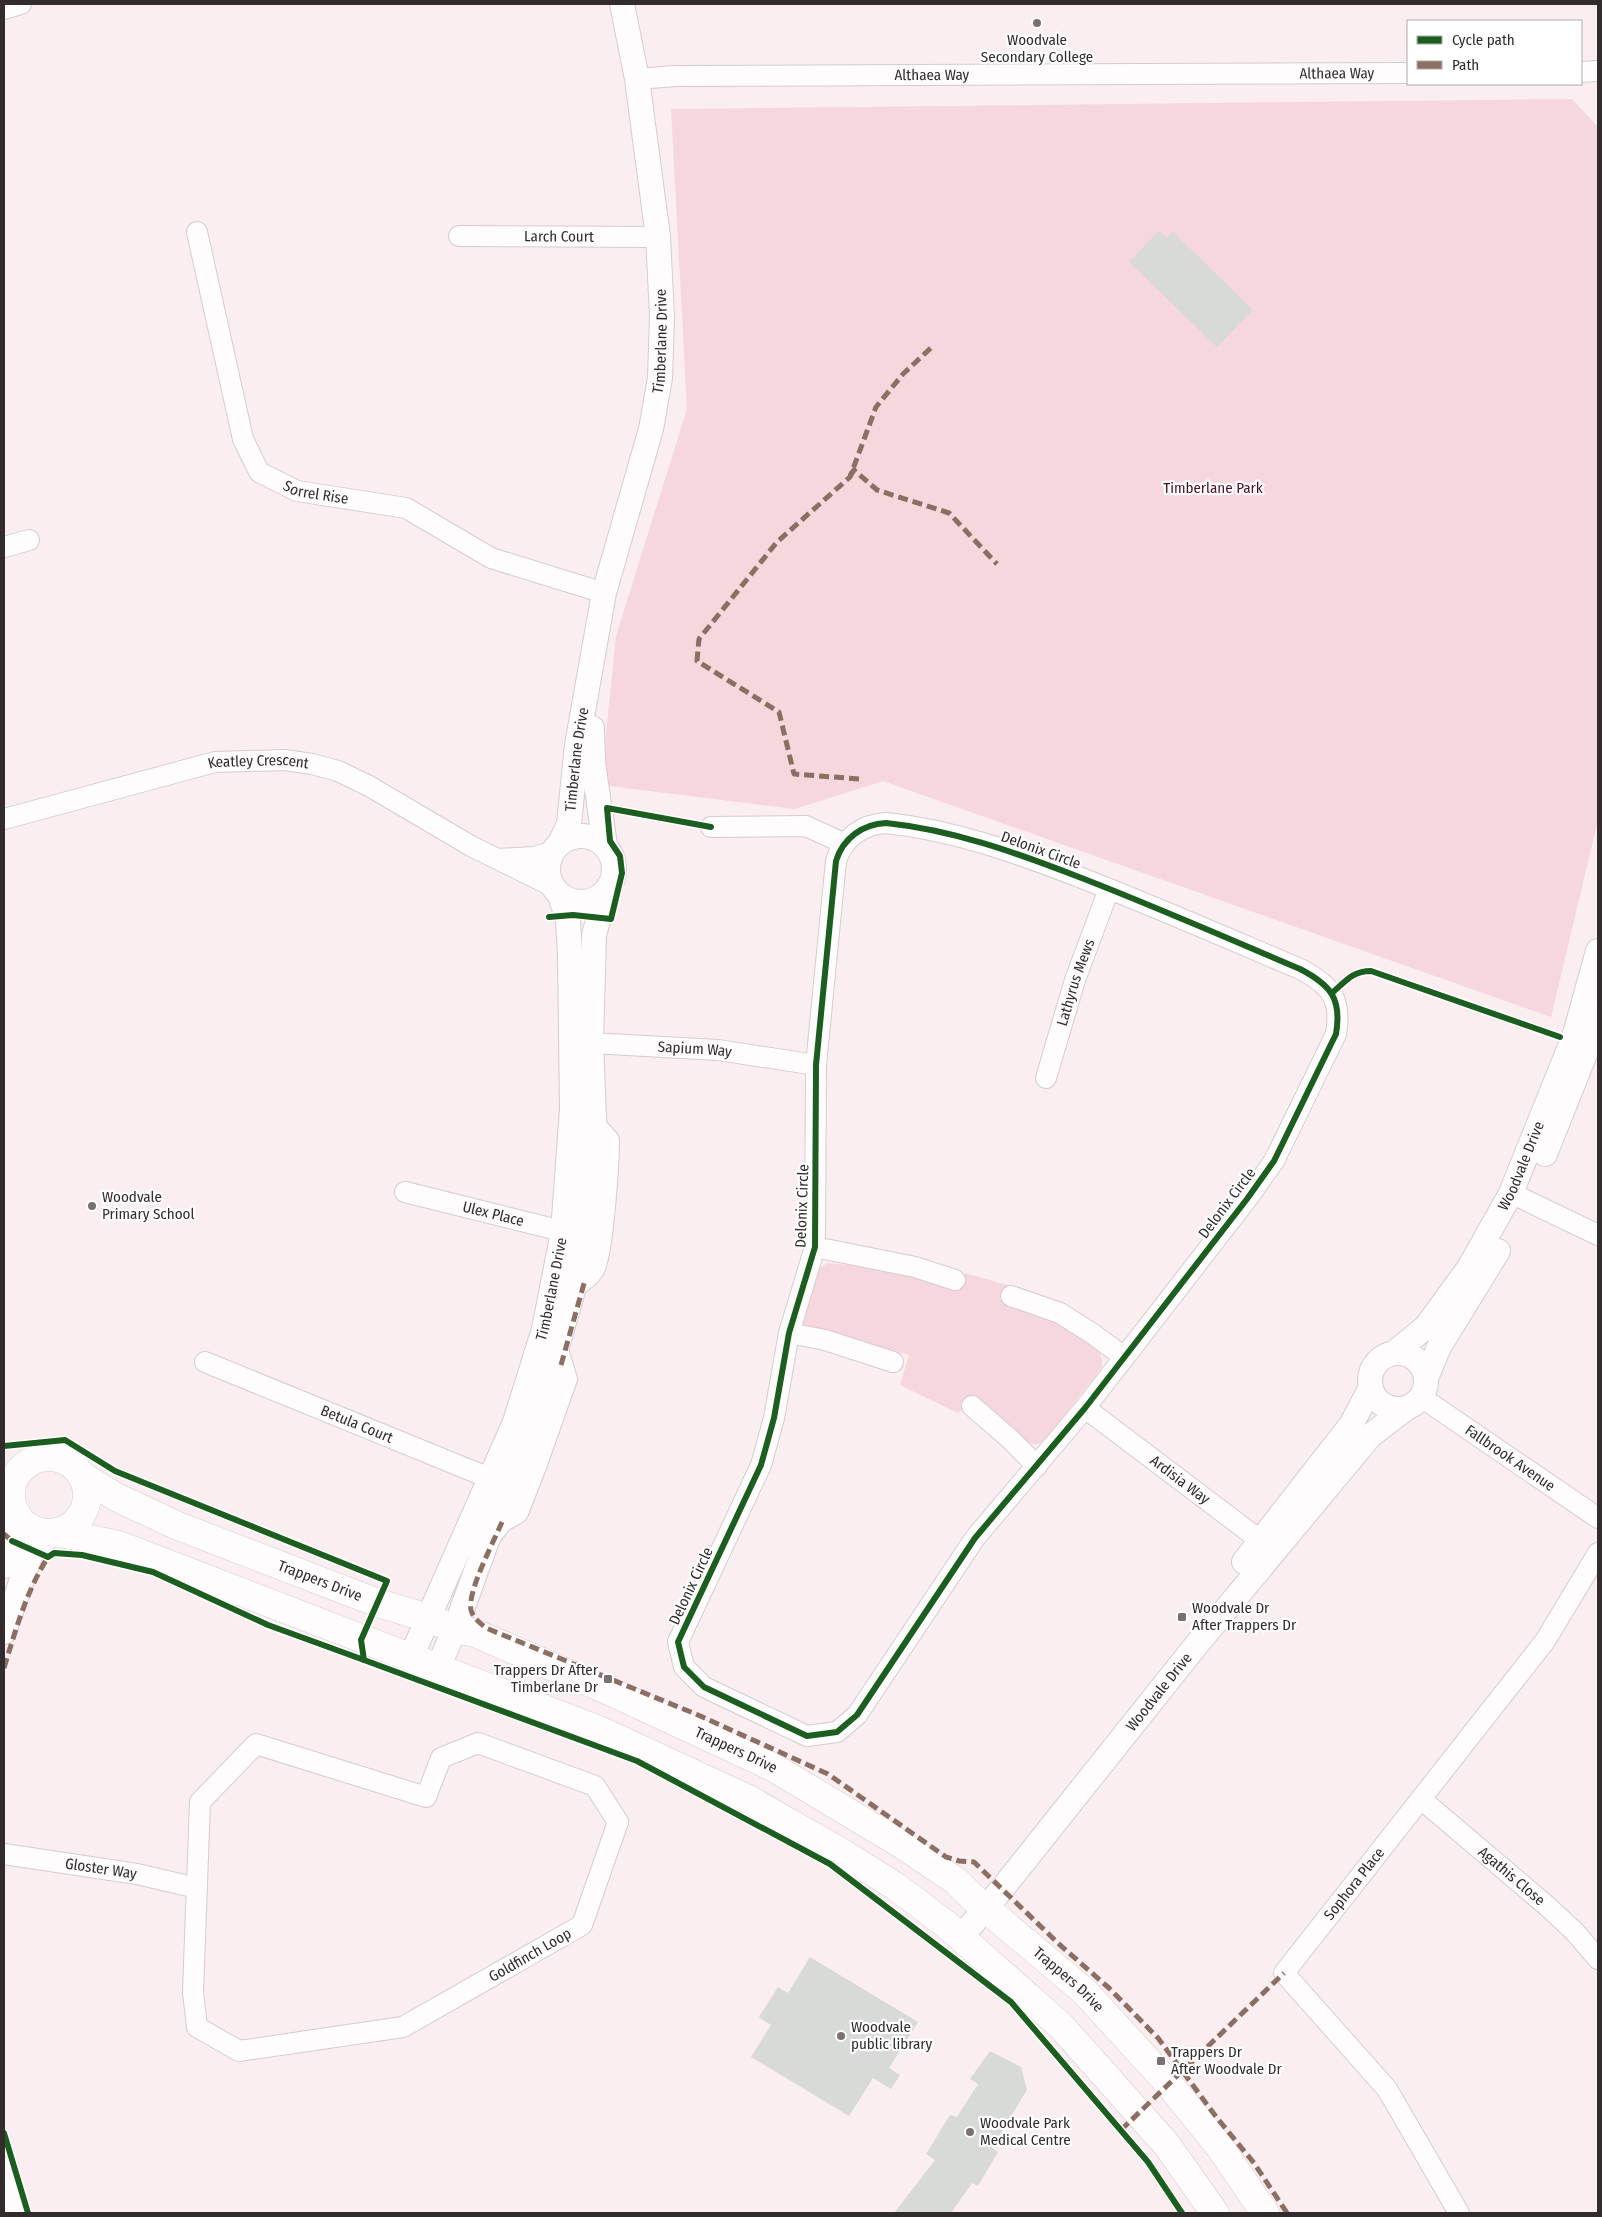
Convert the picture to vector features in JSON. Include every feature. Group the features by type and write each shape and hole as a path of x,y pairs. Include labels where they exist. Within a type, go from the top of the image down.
{"main road":[{"path":"4,1458 37,1459 49,1457 62,1459 73,1465 81,1475 87,1496 84,1510 70,1527 54,1533"},
{"path":"37,1459 25,1465 16,1476 11,1488 10,1505 28,1527 36,1531 119,1545 598,1730 748,1800 844,1854 895,1886 954,1932 1061,2026 1166,2144 1215,2213"},
{"name":"Trappers Drive","path":"81,1475 116,1496 178,1526 378,1603 428,1618 455,1629 475,1633 618,1695 772,1766 901,1844 956,1881 1084,1991 1169,2084 1219,2146 1265,2213"}],"street":[{"path":"4,9 21,4"},
{"name":"Timberlane Drive","path":"556,847 569,824 577,745 604,593 651,429 660,378 662,316 658,238 637,79 622,4"},
{"path":"1582,72 1598,71"},
{"name":"Althaea Way","path":"637,79 676,76 1407,73"},
{"name":"Sorrel Rise","path":"198,232 243,439 259,472 297,491 406,508 491,558 604,593"},
{"name":"Larch Court","path":"459,236 658,238"},
{"path":"4,547 29,540"},
{"name":"Timberlane Drive","path":"591,674 593,763 604,845"},
{"name":"Keatley Crescent","path":"4,819 215,762 285,760 312,764 338,771 402,805 448,834 556,891"},
{"name":"Delonix Circle","path":"874,824 908,825 1004,848 1109,889 1313,976 1332,993 1338,1020 1336,1034 1274,1161 1247,1199 1085,1408 1038,1466 975,1538 857,1715 837,1732 807,1736 704,1687 684,1667 678,1642 761,1465 774,1418 789,1333 815,1247 816,1065 833,876 839,852 863,828 874,824"},
{"path":"710,827 806,826 845,844"},
{"path":"578,836 596,839 604,845 614,863 612,883 606,892 589,902 569,901 556,891 547,869 556,847 568,838 578,836"},
{"name":"Keatley Crescent","path":"497,859 534,858 556,847"},
{"name":"Lathyrus Mews","path":"1046,1078 1075,980 1109,889"},
{"name":"Timberlane Drive","path":"556,891 568,920 581,1044 594,1117 598,1128 609,1140 600,1241 595,1269 574,1288"},
{"name":"Timberlane Drive","path":"411,1657 428,1618 499,1482 557,1347 574,1288 572,1109 594,936 606,892"},
{"name":"Woodvale Drive","path":"1394,1353 1426,1327 1470,1268 1518,1197 1575,1034 1593,990 1598,951"},
{"name":"Woodvale Drive","path":"954,1932 1127,1712 1268,1546 1370,1436 1417,1395 1439,1347 1484,1276 1518,1197 1591,1039 1598,1012"},
{"name":"Sapium Way","path":"581,1044 718,1050 816,1065"},
{"name":"Timberlane Drive","path":"438,1667 455,1629 486,1545 499,1482 515,1422 572,1234 594,1117"},
{"name":"Ulex Place","path":"405,1192 572,1234"},
{"path":"1518,1197 1598,1235"},
{"name":"Delonix Circle","path":"815,1247 915,1267 955,1280"},
{"path":"1011,1296 1060,1313 1124,1357"},
{"path":"789,1333 825,1340 893,1362"},
{"name":"Timberlane Drive","path":"486,1545 496,1528 518,1513 538,1464 567,1379 561,1365 557,1347"},
{"path":"1394,1353 1411,1356 1418,1362 1417,1395 1387,1408 1380,1404 1370,1389 1371,1370 1384,1356 1394,1353"},
{"name":"Betula Court","path":"204,1362 499,1482"},
{"name":"Woodvale Drive","path":"1268,1546 1352,1425 1370,1389"},
{"name":"Fallbrook Avenue","path":"1417,1395 1598,1518"},
{"path":"972,1406 1038,1466"},
{"name":"Ardisia Way","path":"1085,1408 1268,1546"},
{"path":"4,1566 12,1541 10,1505"},
{"path":"4,1632 32,1550 54,1533"},
{"name":"Sophora Place","path":"1459,2213 1387,2089 1284,1973 1545,1641 1598,1553"},
{"name":"Goldfinch Loop","path":"478,1743 595,1786 618,1822 582,1925 403,2027 239,2051 197,2027 193,1992 197,1888 200,1802 256,1744 426,1797 441,1758 478,1743"},
{"name":"Agathis Close","path":"1421,1799 1547,1906 1597,1954"},
{"name":"Gloster Way","path":"4,1854 137,1874 197,1888"},
{"path":"4,2169 18,2213"}],"green space":[{"name":"Timberlane Park","path":"1572,99 1598,127 1598,820 1551,1017 883,781 795,809 601,785 616,636 687,409 671,109"},
{"path":"828,1263 897,1270 958,1290 965,1273 1011,1286 1006,1301 1055,1322 1080,1336 1099,1352 1102,1367 1046,1439 1032,1444 1010,1431 973,1398 958,1413 900,1385 909,1355 804,1326 802,1319 810,1287 817,1273"}],"building":[{"path":"1159,231 1167,238 1173,232 1253,310 1217,347 1129,262"},
{"path":"810,1957 918,2022 889,2068 900,2075 891,2089 873,2078 849,2116 751,2057 771,2025 759,2017 778,1987 788,1993"},
{"name":"Woodvale Park Medical Centre","path":"990,2051 1021,2067 1027,2090 992,2148 998,2152 978,2186 972,2183 951,2213 894,2213 935,2160 926,2154 950,2115 957,2117 978,2084 970,2079"}],"marked path":[{"path":"859,779 794,774 779,712 697,661 699,639 777,542 850,477 876,407 903,374 934,345"},
{"path":"850,476 854,470 877,490 949,513 997,564"},
{"path":"561,1365 585,1280"},
{"path":"502,1522 473,1591 471,1610 479,1622 486,1628 698,1715 828,1774 946,1857 959,1861 974,1862 1060,1945 1109,1988 1158,2038 1217,2118 1254,2163 1287,2213"},
{"path":"4,1534 12,1541"},
{"path":"4,1668 28,1597 48,1557"},
{"path":"1121,2130 1284,1973"}],"cycle path":[{"path":"549,917 573,915 611,919 622,873 620,856 610,841 607,808 711,827"},
{"path":"886,823 911,826 961,837 1032,859 1135,899 1300,969 1320,981 1332,994 1337,1011 1336,1034 1274,1161 1247,1199 1085,1408 975,1538 857,1715 837,1732 807,1736 704,1687 684,1667 678,1642 761,1465 774,1418 789,1333 815,1247 816,1065 836,861 839,853 855,834 869,826 886,823"},
{"path":"1332,993 1354,975 1364,971 1371,971 1560,1037"},
{"path":"4,1446 65,1440 115,1471 387,1581 361,1640 364,1660 637,1761 830,1864 1011,2002 1148,2162 1182,2213"},
{"path":"12,1541 48,1557 54,1553 82,1555 153,1572 268,1625 364,1660"},
{"path":"4,2133 28,2213"}],"place":[{"name":"Woodvale Secondary College","path":"1037,23"},
{"name":"Woodvale Primary School","path":"92,1206"},
{"name":"Woodvale Dr After Trappers Dr","path":"1182,1617"},
{"name":"Trappers Dr After Timberlane Dr","path":"608,1679"},
{"name":"Woodvale public library","path":"841,2036"},
{"name":"Trappers Dr After Woodvale Dr","path":"1161,2061"},
{"name":"Woodvale Park Medical Centre","path":"970,2132"}]}
